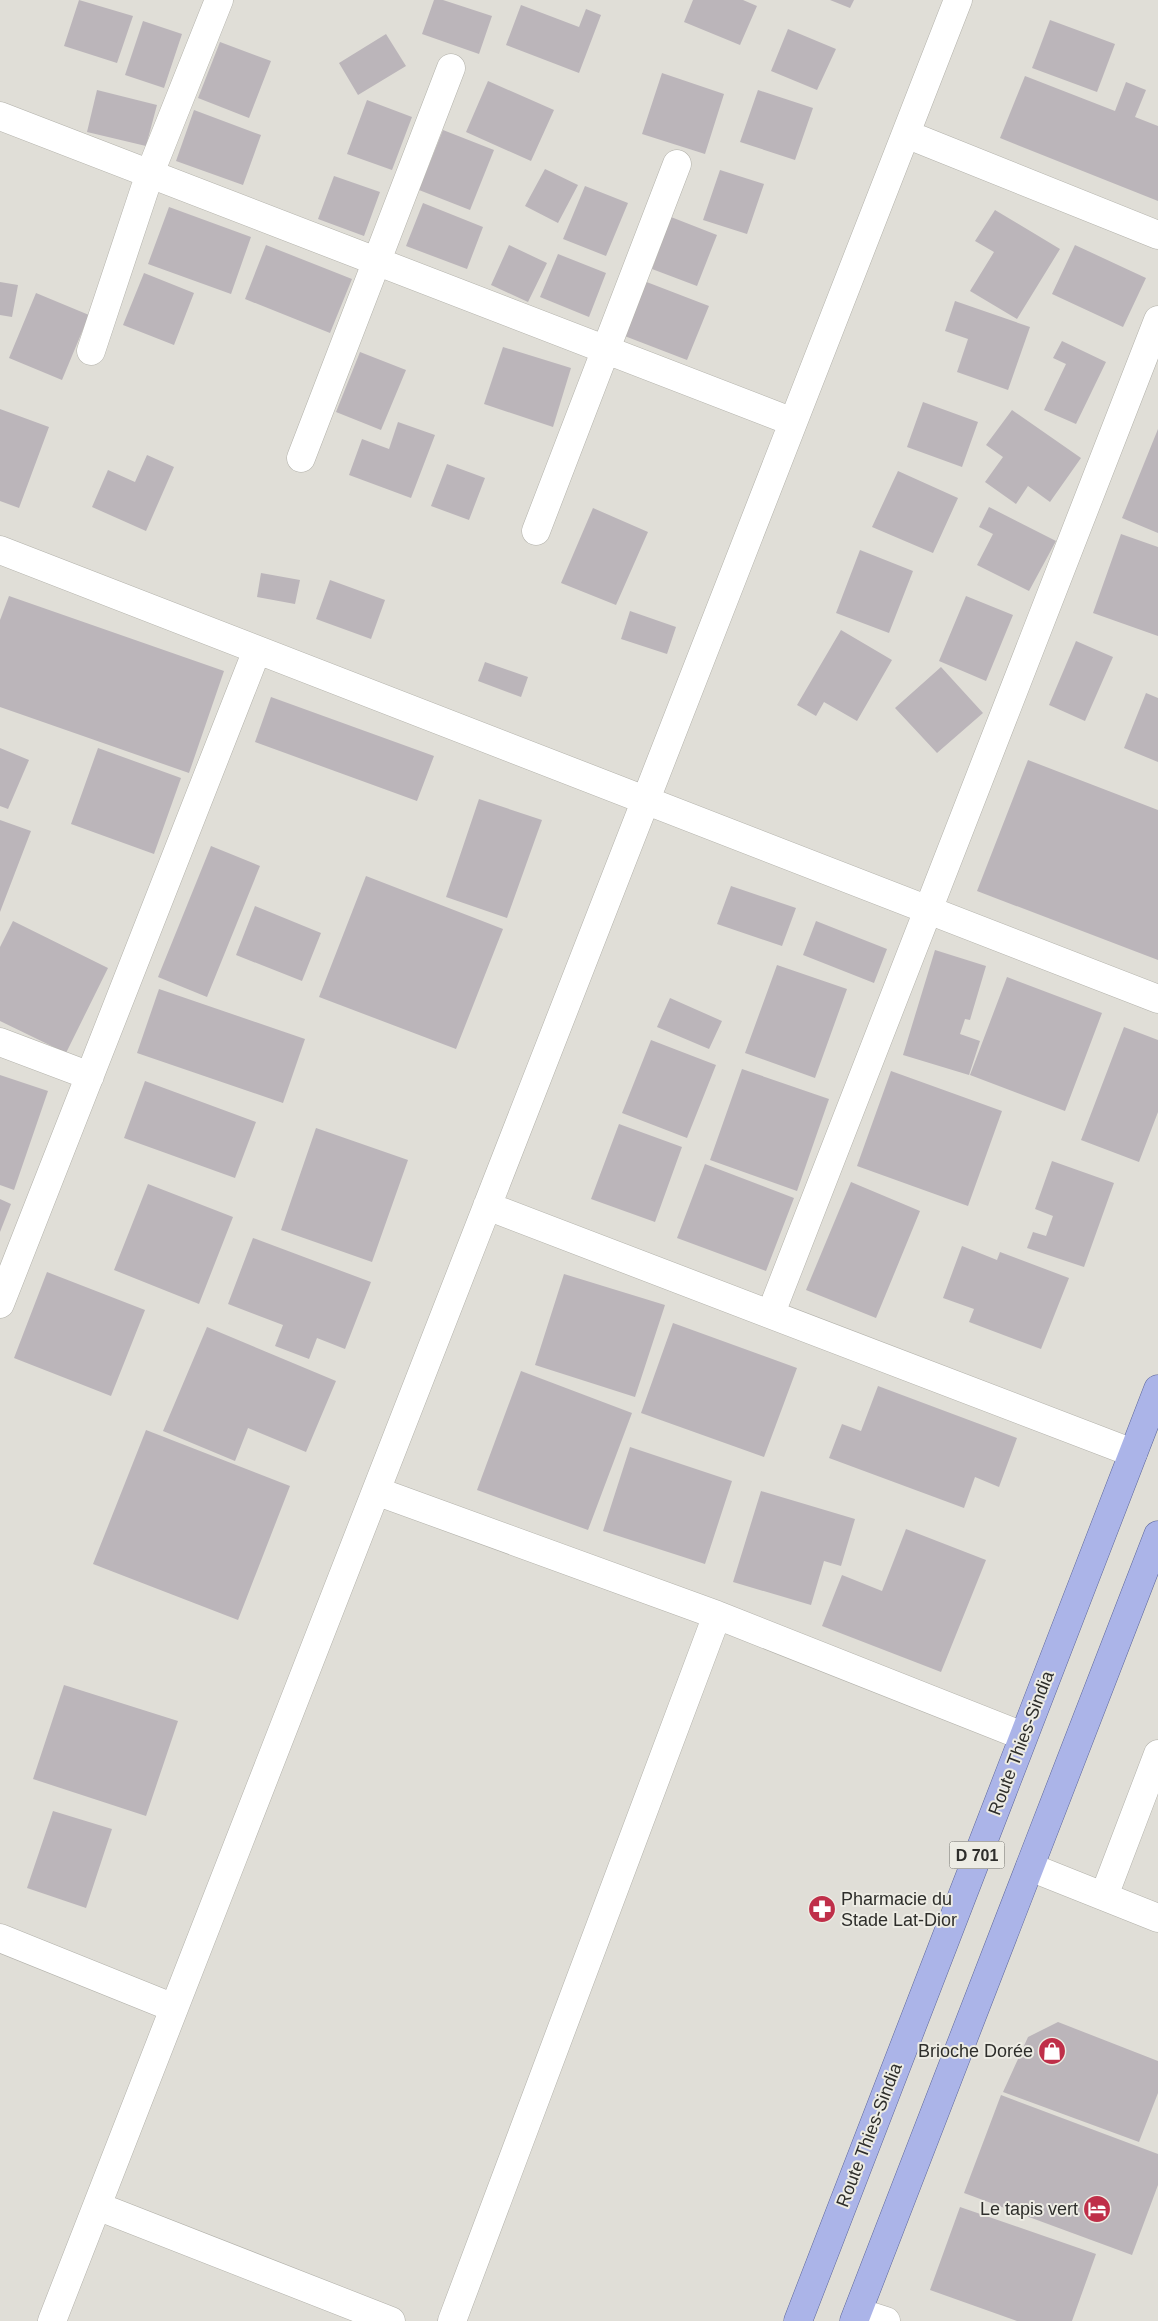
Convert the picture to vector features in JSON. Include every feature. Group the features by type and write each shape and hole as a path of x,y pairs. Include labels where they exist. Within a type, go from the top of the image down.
{"main road":[{"name":"Route Thies-Sindia","path":"798,2321 1158,1389"},
{"name":"D 701","path":"856,2316 1158,1535"}],"street":[{"path":"92,351 150,174 219,0"},
{"path":"52,2321 958,0"},
{"path":"301,458 452,68"},
{"path":"0,116 793,422"},
{"path":"906,134 1158,235"},
{"path":"536,531 677,164"},
{"path":"771,1313 1158,320"},
{"path":"0,550 1158,999"},
{"path":"0,1304 257,650"},
{"path":"0,1042 90,1076"},
{"path":"487,1206 1133,1453"},
{"path":"376,1491 717,1615 1023,1736"},
{"path":"452,2321 717,1615"},
{"path":"1104,1896 1158,1754"},
{"path":"1030,1867 1158,1918"},
{"path":"0,1938 174,2008"},
{"path":"97,2206 391,2321"},
{"path":"856,2316 886,2321"}],"building":[{"path":"79,0 133,16 117,63 64,46"},
{"path":"434,0 443,0 492,16 479,54 422,34"},
{"path":"693,0 743,0 757,6 740,45 684,22"},
{"path":"830,0 854,0 850,8"},
{"path":"521,5 579,27 586,9 601,15 579,73 506,45"},
{"path":"1050,20 1115,44 1097,92 1032,68"},
{"path":"143,21 182,34 164,88 125,75"},
{"path":"788,29 836,49 817,90 771,71"},
{"path":"386,34 406,66 358,95 339,63"},
{"path":"220,42 271,61 249,118 198,98"},
{"path":"662,73 724,94 705,154 642,134"},
{"path":"1025,76 1115,111 1126,82 1146,90 1135,117 1158,126 1158,201 1000,138"},
{"path":"488,81 554,110 531,161 466,132"},
{"path":"97,90 157,105 146,146 87,132"},
{"path":"758,90 813,108 795,160 740,142"},
{"path":"367,100 412,117 392,170 347,154"},
{"path":"194,110 261,135 243,185 176,161"},
{"path":"443,130 494,150 470,210 419,190"},
{"path":"545,169 578,185 558,223 525,206"},
{"path":"720,170 764,184 747,234 703,220"},
{"path":"334,176 380,192 364,236 318,219"},
{"path":"585,186 628,203 606,256 563,239"},
{"path":"423,203 483,227 467,269 406,246"},
{"path":"169,207 251,237 231,294 148,264"},
{"path":"995,210 1060,249 1017,319 970,291 994,252 975,241"},
{"path":"671,217 717,235 697,286 652,269"},
{"path":"266,245 352,279 330,333 245,299"},
{"path":"509,245 547,263 528,302 491,285"},
{"path":"1075,245 1146,278 1123,327 1052,294"},
{"path":"558,254 606,273 589,317 540,297"},
{"path":"144,273 194,293 174,345 123,325"},
{"path":"644,281 709,306 687,360 622,335"},
{"path":"0,282 18,285 12,317 0,315"},
{"path":"36,293 89,315 62,380 9,358"},
{"path":"955,301 1030,327 1008,390 957,372 968,339 945,331"},
{"path":"1062,341 1106,362 1076,424 1044,410 1066,364 1053,358"},
{"path":"503,347 571,368 553,427 484,404"},
{"path":"360,352 406,370 381,430 336,412"},
{"path":"923,402 978,422 962,467 907,447"},
{"path":"0,409 49,427 19,508 0,501"},
{"path":"1012,410 1081,458 1050,502 1028,486 1016,504 985,482 1003,457 986,445"},
{"path":"398,422 435,435 411,498 349,475 362,439 389,449"},
{"path":"1158,429 1158,533 1122,518"},
{"path":"147,455 174,467 146,531 92,507 108,470 135,482"},
{"path":"447,464 485,478 469,520 431,506"},
{"path":"898,471 958,498 933,553 872,527"},
{"path":"989,507 1056,541 1029,591 977,565 993,534 979,527"},
{"path":"593,508 648,532 616,605 561,583"},
{"path":"1121,534 1158,547 1158,636 1093,613"},
{"path":"860,550 913,571 889,633 836,613"},
{"path":"261,573 300,580 295,604 257,597"},
{"path":"330,580 385,600 371,639 316,619"},
{"path":"9,596 224,671 189,773 0,707 0,620"},
{"path":"966,596 1013,615 986,681 939,661"},
{"path":"630,611 676,627 667,654 621,639"},
{"path":"841,630 892,660 857,721 824,702 816,716 797,705"},
{"path":"1076,641 1113,657 1085,721 1049,705"},
{"path":"485,662 528,677 521,697 478,681"},
{"path":"941,667 983,713 937,753 895,708"},
{"path":"1146,693 1158,698 1158,762 1124,748"},
{"path":"271,697 434,756 417,801 255,742"},
{"path":"0,748 29,760 8,809 0,806"},
{"path":"98,748 181,778 154,854 71,824"},
{"path":"1028,760 1158,810 1158,960 977,891"},
{"path":"479,799 542,820 507,918 446,897"},
{"path":"0,820 31,831 0,912"},
{"path":"211,846 260,866 207,997 158,977"},
{"path":"366,876 503,929 456,1049 319,997"},
{"path":"731,886 796,908 782,946 717,924"},
{"path":"255,906 321,933 302,981 236,955"},
{"path":"13,921 108,968 66,1053 0,1021 0,947"},
{"path":"816,921 887,949 874,983 803,955"},
{"path":"935,950 986,966 970,1020 965,1019 960,1034 980,1041 969,1075 903,1055"},
{"path":"777,965 847,989 815,1078 745,1053"},
{"path":"1007,977 1102,1013 1065,1111 970,1075"},
{"path":"159,989 305,1039 283,1103 137,1053"},
{"path":"670,998 722,1021 709,1049 657,1027"},
{"path":"1124,1027 1158,1040 1158,1112 1139,1162 1081,1140"},
{"path":"651,1040 716,1065 687,1138 622,1113"},
{"path":"742,1069 829,1099 797,1191 710,1160"},
{"path":"891,1071 1002,1111 968,1206 857,1166"},
{"path":"0,1075 48,1091 14,1190 0,1185"},
{"path":"145,1081 256,1122 235,1178 124,1138"},
{"path":"619,1124 682,1147 655,1222 591,1199"},
{"path":"316,1128 408,1160 372,1262 281,1230"},
{"path":"1052,1161 1114,1183 1084,1267 1027,1248 1033,1232 1046,1236 1053,1216 1035,1209"},
{"path":"705,1164 794,1198 766,1271 677,1238"},
{"path":"851,1182 920,1211 876,1318 806,1290"},
{"path":"148,1184 233,1217 199,1304 114,1270"},
{"path":"0,1199 11,1204 0,1232"},
{"path":"253,1238 371,1282 345,1349 317,1338 309,1359 275,1346 283,1325 228,1304"},
{"path":"962,1246 997,1260 1000,1252 1069,1278 1041,1349 969,1322 974,1309 943,1298"},
{"path":"47,1272 145,1310 111,1396 14,1358"},
{"path":"564,1274 665,1305 635,1397 535,1365"},
{"path":"673,1323 797,1368 764,1457 641,1413"},
{"path":"207,1327 336,1381 306,1452 248,1428 235,1461 163,1431"},
{"path":"521,1371 632,1413 588,1530 477,1490"},
{"path":"878,1386 1017,1438 999,1487 975,1477 964,1508 829,1458 842,1424 861,1431"},
{"path":"146,1430 290,1486 238,1620 93,1564"},
{"path":"630,1447 732,1481 705,1564 603,1531"},
{"path":"761,1491 855,1519 841,1566 824,1561 811,1605 733,1582"},
{"path":"906,1529 986,1560 941,1672 822,1626 842,1575 882,1591"},
{"path":"64,1685 178,1721 146,1816 33,1779"},
{"path":"53,1811 112,1829 86,1908 27,1888"},
{"path":"1058,2022 1158,2061 1158,2093 1139,2142 1003,2092 1028,2037"},
{"path":"1001,2095 1158,2154 1158,2185 1132,2255 964,2193"},
{"path":"960,2207 1096,2254 1072,2321 1017,2321 930,2290"}],"place":[{"name":"Pharmacie du Stade Lat-Dior","path":"822,1909"},
{"name":"Brioche Dorée","path":"1052,2051"},
{"name":"Le tapis vert","path":"1097,2209"}]}
